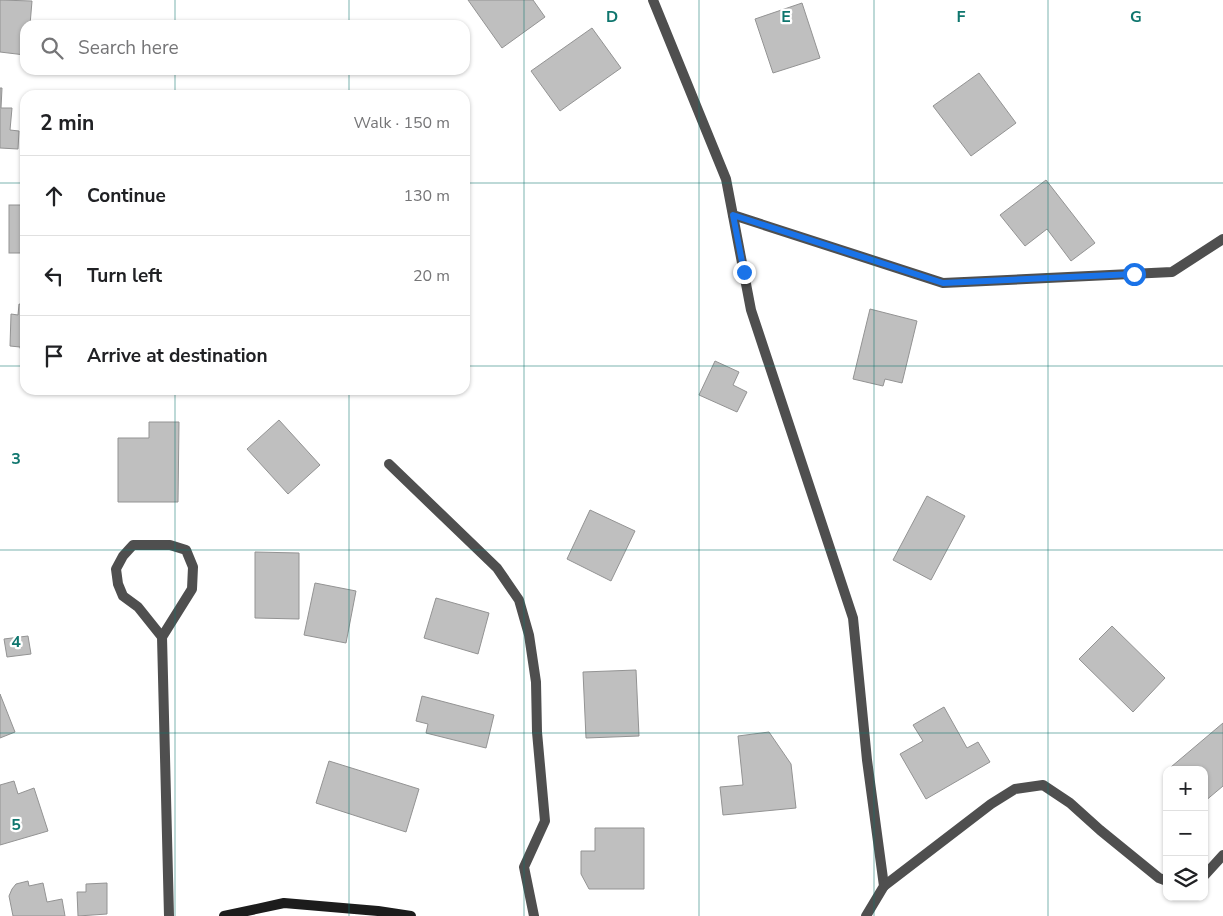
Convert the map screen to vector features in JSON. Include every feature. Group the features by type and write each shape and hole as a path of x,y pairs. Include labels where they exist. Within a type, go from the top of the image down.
{"street":[{"path":"652,0 726,179 752,310 853,618 867,760 884,886"},
{"path":"733,215 943,283 1172,272 1223,239"},
{"path":"390,464 497,568 519,600 529,635 536,682 537,732 545,821 524,868 534,916"},
{"path":"162,637 138,608 123,596 118,584 116,569 123,556 133,545 170,545 186,550 193,567 192,589 162,637 169,916"},
{"path":"866,916 884,886 991,804 1015,789 1043,785 1070,803 1100,830 1163,880"},
{"path":"1208,872 1223,855"},
{"path":"224,916 284,902 411,916"}],"building":[{"path":"0,0 32,1 30,20 20,20 20,54 0,52"},
{"path":"468,0 533,0 545,17 502,48"},
{"path":"802,3 820,58 773,73 755,19"},
{"path":"592,28 621,68 560,111 531,71"},
{"path":"979,73 1016,123 971,156 933,106"},
{"path":"0,88 2,88 1,108 12,108 10,130 19,131 18,149 0,148"},
{"path":"1046,180 1095,243 1071,261 1047,229 1025,246 1000,215"},
{"path":"9,205 20,205 20,253 9,253"},
{"path":"19,304 20,347 10,346 11,314 18,315"},
{"path":"870,309 917,321 902,383 885,379 883,386 853,379"},
{"path":"715,361 739,372 733,385 747,392 737,412 699,395"},
{"path":"279,420 320,465 288,494 247,449"},
{"path":"149,422 179,422 178,502 118,502 118,438 149,438"},
{"path":"927,496 965,516 931,580 893,560"},
{"path":"590,510 635,531 611,581 567,559"},
{"path":"255,552 299,553 299,619 255,618"},
{"path":"315,583 356,591 346,643 304,635"},
{"path":"436,598 489,613 478,654 424,638"},
{"path":"1112,626 1165,678 1133,712 1079,659"},
{"path":"28,636 31,654 7,657 4,639"},
{"path":"636,670 639,736 586,738 583,672"},
{"path":"0,694 15,732 0,738"},
{"path":"422,696 494,715 486,748 426,733 428,724 416,721"},
{"path":"944,707 967,748 978,742 990,762 926,799 900,754 923,741 913,725"},
{"path":"1223,723 1223,786 1208,799 1208,766 1172,766"},
{"path":"769,732 791,764 796,808 723,815 720,787 743,785 738,736"},
{"path":"329,761 419,789 406,832 316,803"},
{"path":"14,781 18,794 34,788 48,831 0,845 0,785"},
{"path":"595,828 644,828 644,889 589,889 581,874 581,851 595,851"},
{"path":"28,881 29,886 43,883 47,902 62,899 65,916 13,916 9,896 12,889 16,884"},
{"path":"107,883 107,914 78,916 77,892 86,892 86,884"}],"route":[{"path":"744,272 733,215 943,283 1134,274"}]}
